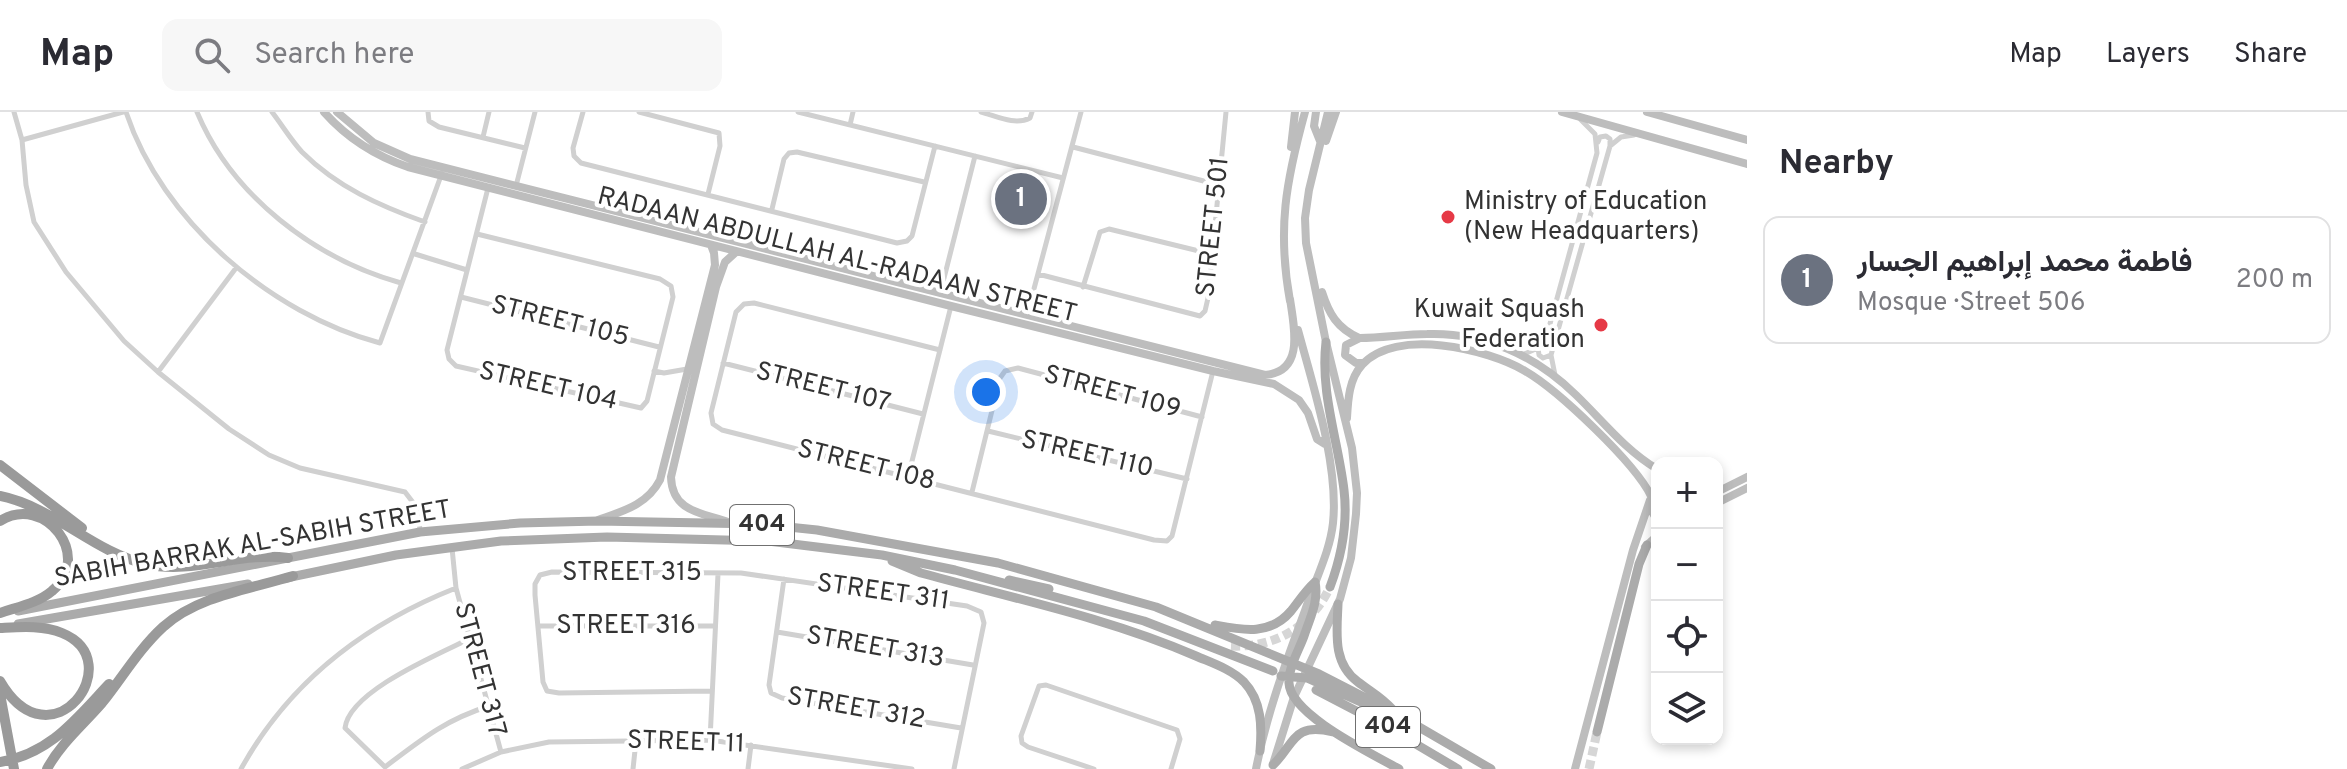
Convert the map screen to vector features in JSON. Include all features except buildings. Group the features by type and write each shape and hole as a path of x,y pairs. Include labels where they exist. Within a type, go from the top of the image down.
{"highway":[{"path":"0,465 127,558"},
{"path":"0,496 25,503 127,558 157,566 172,567 260,556 288,558"},
{"path":"0,521 24,513 44,518 60,533 68,556 66,572 51,592 0,614"},
{"path":"0,762 26,756 47,746 69,728 162,628 190,609 293,576"},
{"path":"0,627 50,629 70,636 86,656 89,673 82,697 65,712 53,717 36,716 20,708 0,681"},
{"path":"47,769 62,746 102,702 137,656"},
{"path":"0,694 14,769"}],"main road":[{"path":"1326,342 1326,387 1345,511 1341,553 1330,587"},
{"name":"SABIH BARRAK AL-SABIH STREET","path":"0,614 420,532 520,523 598,521 817,530 951,552 1118,595 1196,621 1290,661 1304,673 1395,713"},
{"name":"SABIH BARRAK AL-SABIH STREET","path":"0,627 396,555 452,548 554,538 768,541 882,555 994,581 1144,621 1281,674 1304,673"},
{"path":"1597,732 1639,564 1647,545"},
{"path":"882,555 921,573 1128,630 1226,669 1242,680 1256,701 1261,726 1260,751"},
{"path":"994,581 1017,581 1066,593 1231,646"},
{"path":"1196,621 1243,630 1264,629 1286,616 1315,582"},
{"path":"1315,582 1316,602 1290,661 1281,674 1305,710 1399,769"},
{"path":"1338,604 1336,640 1343,665 1352,677 1384,700 1395,713"},
{"name":"404","path":"1316,690 1458,769"},
{"name":"404","path":"1395,713 1491,769"},
{"path":"1272,767 1290,741 1301,733 1322,730 1340,734"}],"street":[{"path":"14,112 22,140 26,185 34,222 66,272 124,341 229,429 276,459 300,468 405,492 418,509 420,532"},
{"path":"22,140 124,112 169,195 194,226 236,268 289,305 351,335 380,343 442,172"},
{"path":"197,112 216,149 242,182 291,229 329,254 377,276 402,283"},
{"path":"272,112 302,151 335,179 377,204 425,222"},
{"name":"RADAAN ABDULLAH AL-RADAAN STREET","path":"324,112 345,132 372,146"},
{"name":"RADAAN ABDULLAH AL-RADAAN STREET","path":"337,112 392,162 516,186 866,280 951,306 1265,375 1276,373"},
{"path":"428,112 429,121 439,127 525,148"},
{"path":"483,137 489,112"},
{"path":"516,186 535,112"},
{"path":"583,112 573,148 574,156 581,163 897,243 907,241 912,236 935,146"},
{"path":"639,112 719,133 720,146 708,194"},
{"path":"798,112 1063,178"},
{"path":"850,125 853,112"},
{"path":"981,112 1013,121 1025,121 1032,112"},
{"path":"1027,316 1081,112"},
{"name":"STREET 501","path":"1038,274 1200,316 1205,311 1208,298 1226,112"},
{"path":"1274,384 1281,378 1276,373 1287,366 1294,349 1283,247 1283,217 1295,112"},
{"path":"1291,161 1305,112"},
{"path":"1316,112 1314,126 1320,141"},
{"path":"1328,112 1313,167 1305,218 1306,243 1334,321 1346,332 1360,338"},
{"path":"1313,167 1336,112"},
{"path":"1562,112 1747,164"},
{"path":"1647,112 1747,140"},
{"path":"1578,116 1592,130 1598,144"},
{"path":"1610,146 1621,137 1639,134"},
{"path":"1522,355 1538,348 1548,331 1600,137 1606,136 1610,139 1610,146 1551,355 1556,376"},
{"path":"1073,147 1219,185"},
{"path":"772,209 784,159 789,153 797,152 924,182"},
{"path":"940,295 975,156"},
{"name":"RADAAN ABDULLAH AL-RADAAN STREET","path":"442,172 488,188 736,252 815,267"},
{"name":"STREET 104","path":"477,234 660,279 671,286 673,297 647,401 641,408 456,366 449,359 447,350 488,188"},
{"path":"1083,287 1095,240 1100,232 1109,229 1211,254"},
{"path":"711,245 719,266 671,483 674,495 685,508 736,525"},
{"path":"598,521 637,505 656,488 719,266 736,252"},
{"path":"414,254 467,270"},
{"path":"1272,767 1294,697 1338,604 1351,558 1357,506 1355,467 1326,342 1313,267"},
{"path":"158,372 236,268"},
{"name":"RADAAN ABDULLAH AL-RADAAN STREET","path":"866,280 1027,316 1213,371 1274,384 1299,400 1308,413 1317,439 1325,444"},
{"name":"STREET 105","path":"461,297 659,347"},
{"path":"1290,299 1316,396 1332,487 1333,525 1315,582"},
{"name":"STREET 108","path":"940,350 747,303 736,312 711,413 713,424 722,430 1167,541 1172,536 1213,371"},
{"path":"908,477 951,306"},
{"path":"1363,363 1349,360 1344,350 1350,341 1360,338 1452,335 1487,341 1522,355 1556,376 1631,450 1651,465"},
{"path":"1346,426 1354,376 1363,363 1388,350 1440,346 1487,354 1529,373 1570,406 1641,478 1651,498 1633,550 1575,769"},
{"path":"1538,348 1543,358 1551,355"},
{"name":"STREET 107","path":"723,363 923,414"},
{"name":"STREET 109","path":"972,492 1000,378 1005,371 1018,368 1202,417"},
{"path":"654,371 664,373 688,369"},
{"path":"1515,377 1529,373"},
{"name":"STREET 110","path":"988,431 1187,479"},
{"path":"1723,489 1747,477"},
{"path":"1723,500 1747,488"},
{"path":"1629,571 1651,541"},
{"path":"452,548 456,588"},
{"name":"STREET 315","path":"712,691 547,691 543,682 535,584 540,575 552,572 718,574"},
{"name":"STREET 311","path":"718,574 741,573 784,579 967,606 981,612 984,623 954,769"},
{"path":"710,740 718,574"},
{"name":"STREET 312","path":"784,579 769,685 771,693 782,698 961,728"},
{"name":"STREET 317","path":"241,769 284,705 318,670 372,629 456,588 501,752"},
{"name":"STREET 316","path":"538,626 714,626"},
{"name":"STREET 313","path":"777,632 973,665"},
{"path":"471,638 413,667 376,690 349,714 345,728 385,767 436,728 461,715 489,706"},
{"path":"1256,769 1281,674"},
{"path":"1094,769 1022,743 1021,736 1039,686 1046,685 1177,730 1181,736 1171,769"},
{"name":"STREET 11","path":"462,769 501,752 549,742 710,740 912,769"},
{"path":"633,769 636,741"},
{"path":"748,769 751,745"}],"tunnel":[{"path":"1231,646 1262,643 1290,632 1313,613 1330,587"},
{"path":"1589,769 1597,732"}],"place":[{"name":"فاطمة محمد إبراهيم الجسار","path":"1021,199"},
{"name":"Ministry of Education (New Headquarters)","path":"1448,217"},
{"name":"Kuwait Squash Federation","path":"1601,325"}]}
